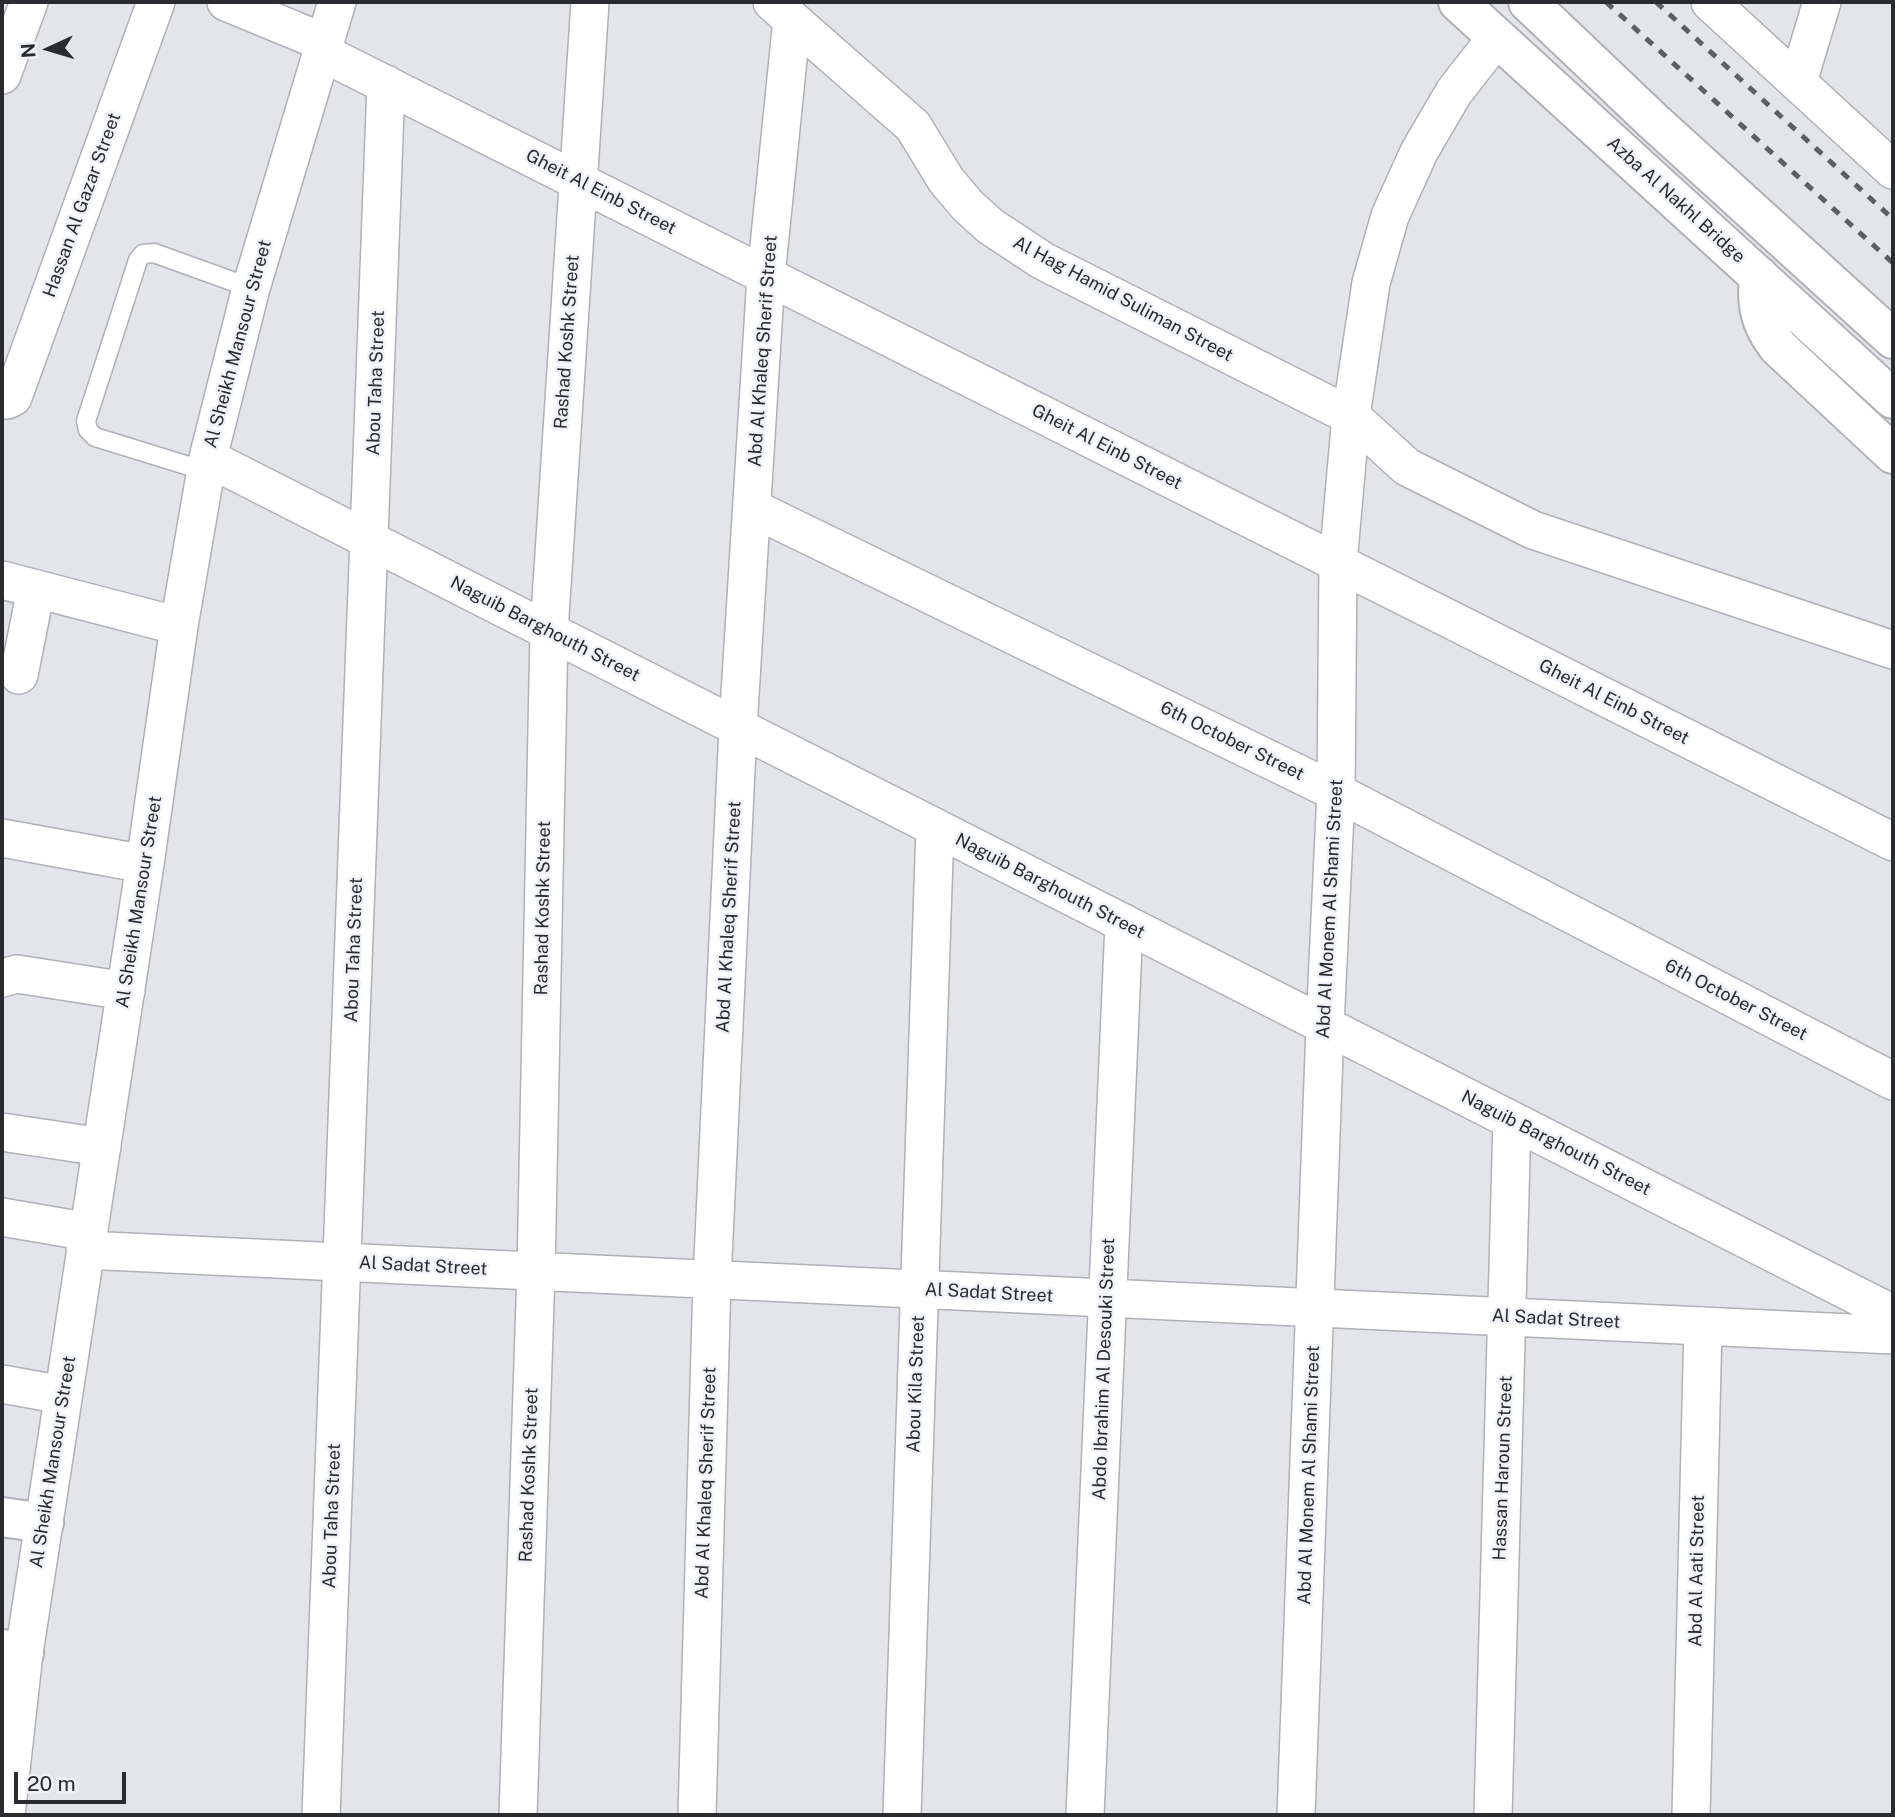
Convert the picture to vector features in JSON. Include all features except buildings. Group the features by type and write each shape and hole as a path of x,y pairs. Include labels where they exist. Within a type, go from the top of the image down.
{"main road":[{"name":"Azba Al Nakhl Bridge","path":"1458,2 1893,399"},
{"path":"1528,2 1652,120 1880,328"},
{"path":"1624,152 1652,120"},
{"path":"1759,276 1759,314 1778,348 1893,454"},
{"path":"2,1517 44,1523"}],"street":[{"path":"2,75 29,2"},
{"name":"Hassan Al Gazar Street","path":"2,398 7,400 13,397 156,2"},
{"name":"Gheit Al Einb Street","path":"226,2 322,47 386,85 1893,842"},
{"name":"Al Sheikh Mansour Street","path":"6,1815 13,1651 44,1523 179,626 206,465 251,288 337,2"},
{"name":"Rashad Koshk Street","path":"518,1815 536,1272 549,631 590,2"},
{"path":"1710,2 1893,170"},
{"path":"1798,82 1822,2"},
{"name":"Abd Al Khaleq Sherif Street","path":"697,1815 712,1280 738,727 782,11"},
{"name":"Al Hag Hamid Suliman Street","path":"782,11 913,126 940,172 967,205 1016,245 1351,416 1407,467 1533,530 1893,650"},
{"name":"Abd Al Monem Al Shami Street","path":"1296,1815 1336,792 1338,563 1351,416 1371,283 1391,216 1419,152 1454,92 1497,37"},
{"name":"Abou Taha Street","path":"321,1815 386,85"},
{"name":"Naguib Barghouth Street","path":"206,465 370,540 1893,1314"},
{"name":"6th October Street","path":"752,508 1336,792 1893,1082"},
{"path":"19,675 19,585 179,626"},
{"name":"Abou Kila Street","path":"902,1815 934,827"},
{"path":"2,838 145,864"},
{"name":"Abdo Ibrahim Al Desouki Street","path":"1085,1815 1124,923"},
{"path":"2,978 17,974 125,991"},
{"name":"Hassan Haroun Street","path":"1493,1815 1512,1121"},
{"path":"2,1132 102,1147"},
{"name":"Al Sadat Street","path":"2,1217 87,1241 342,1263 1893,1335"},
{"name":"Abd Al Aati Street","path":"1691,1815 1703,1326"},
{"path":"2,1384 63,1395"}],"lane":[{"path":"206,465 95,437 88,430 86,421 138,261 143,254 154,253 251,288"}],"railway":[{"path":"1606,2 1893,263"},
{"path":"1656,2 1893,219"}]}
